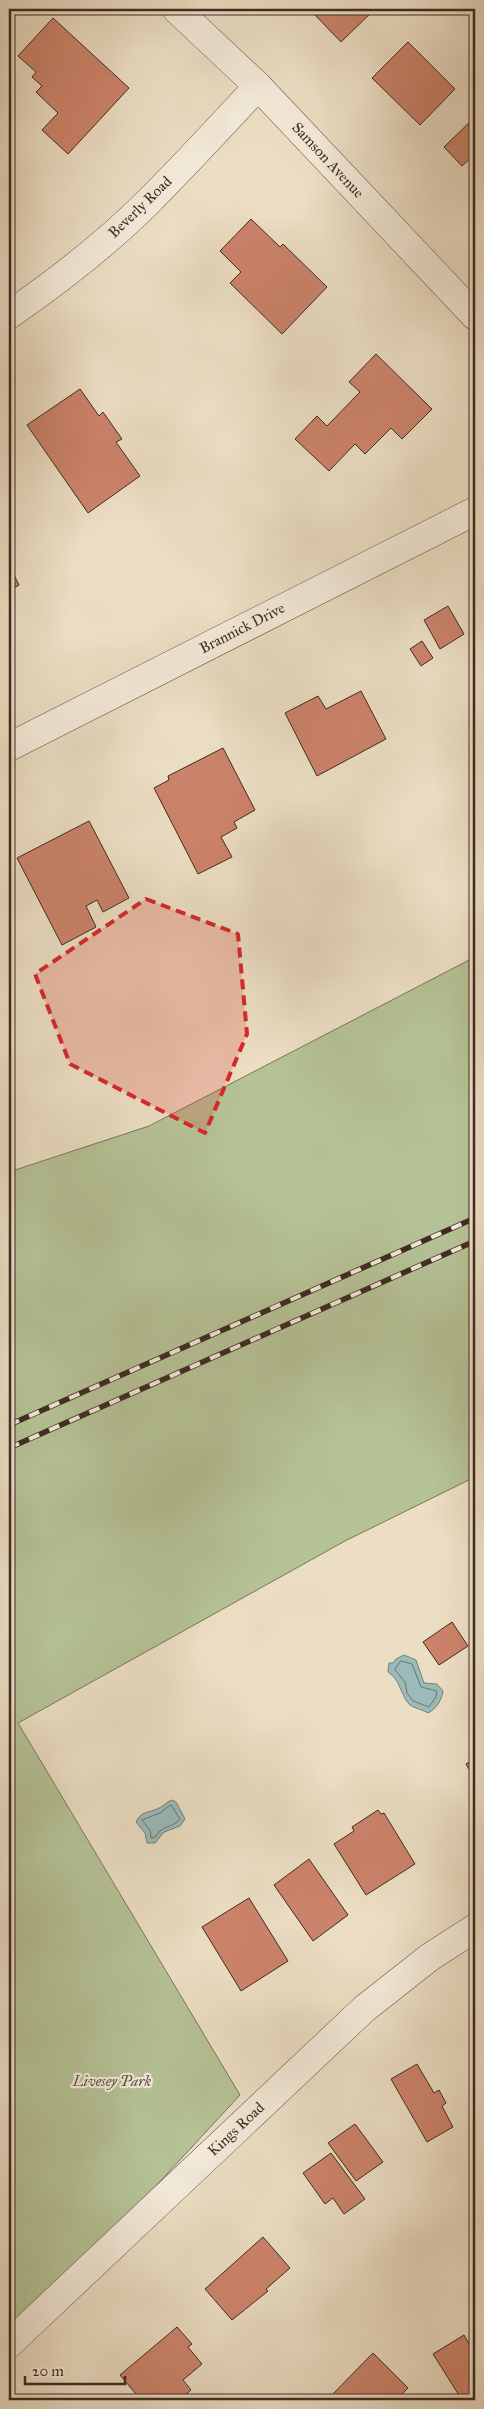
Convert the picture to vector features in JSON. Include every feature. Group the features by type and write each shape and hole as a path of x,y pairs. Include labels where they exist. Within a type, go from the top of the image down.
{"street":[{"name":"Samson Avenue","path":"176,9 258,86 475,316"},
{"name":"Beverly Road","path":"9,315 42,292 96,249 147,203 258,86"},
{"name":"Brannick Drive","path":"9,747 475,511"},
{"name":"Kings Road","path":"9,2344 364,2009 430,1957 475,1928"}],"highlighted area":[{"path":"146,899 238,934 247,1034 205,1133 70,1064 35,974"}],"green space":[{"name":"Livesey Park","path":"475,957 475,1477 345,1541 18,1723 240,2095 9,2345 9,1172 149,1126"}],"water":[{"path":"404,1655 416,1660 424,1683 437,1684 443,1691 438,1704 428,1713 410,1705 396,1679 388,1672 389,1663 393,1663"},
{"path":"172,1800 176,1802 185,1819 180,1826 164,1832 155,1843 147,1843 145,1833 136,1822 138,1818 142,1814 159,1808"}],"building":[{"path":"314,9 375,9 341,42 313,13 316,11"},
{"path":"53,18 129,88 68,154 42,130 58,113 36,92 42,86 32,77 36,72 18,56"},
{"path":"408,42 455,89 420,125 372,78"},
{"path":"475,117 475,154 462,166 444,147"},
{"path":"251,219 280,247 283,244 327,287 282,334 230,283 241,272 220,251"},
{"path":"376,354 432,409 402,439 391,428 365,454 355,444 329,471 295,439 317,416 327,426 360,392 349,382"},
{"path":"80,389 99,416 103,412 122,439 116,442 140,476 88,513 27,425"},
{"path":"9,565 19,585 9,591"},
{"path":"448,606 464,634 440,649 424,620"},
{"path":"422,641 433,658 421,666 410,649"},
{"path":"361,691 386,739 317,776 285,713 318,696 326,709"},
{"path":"223,748 255,810 234,822 237,828 221,837 232,857 198,874 154,788 169,780 168,776"},
{"path":"89,821 129,898 103,912 97,900 86,906 96,927 62,945 17,858"},
{"path":"452,1622 468,1646 439,1665 423,1642"},
{"path":"475,1759 475,1779 466,1764"},
{"path":"378,1810 381,1814 384,1813 415,1864 366,1895 334,1844 354,1831 352,1827"},
{"path":"309,1859 348,1915 313,1941 274,1885"},
{"path":"249,1898 288,1961 241,1991 202,1927"},
{"path":"417,2064 434,2093 439,2090 446,2103 442,2106 453,2127 427,2142 391,2079"},
{"path":"355,2124 383,2162 356,2181 328,2143"},
{"path":"331,2153 365,2199 344,2214 333,2198 325,2204 303,2173"},
{"path":"263,2237 290,2268 266,2289 268,2291 232,2320 205,2289"},
{"path":"177,2327 192,2344 188,2347 202,2364 183,2380 191,2390 180,2400 141,2400 120,2375"},
{"path":"464,2335 472,2349 475,2347 475,2391 462,2400 433,2354"},
{"path":"373,2353 408,2388 396,2400 327,2400"}],"railway":[{"path":"9,1425 475,1218"},
{"path":"9,1448 475,1241"}]}
